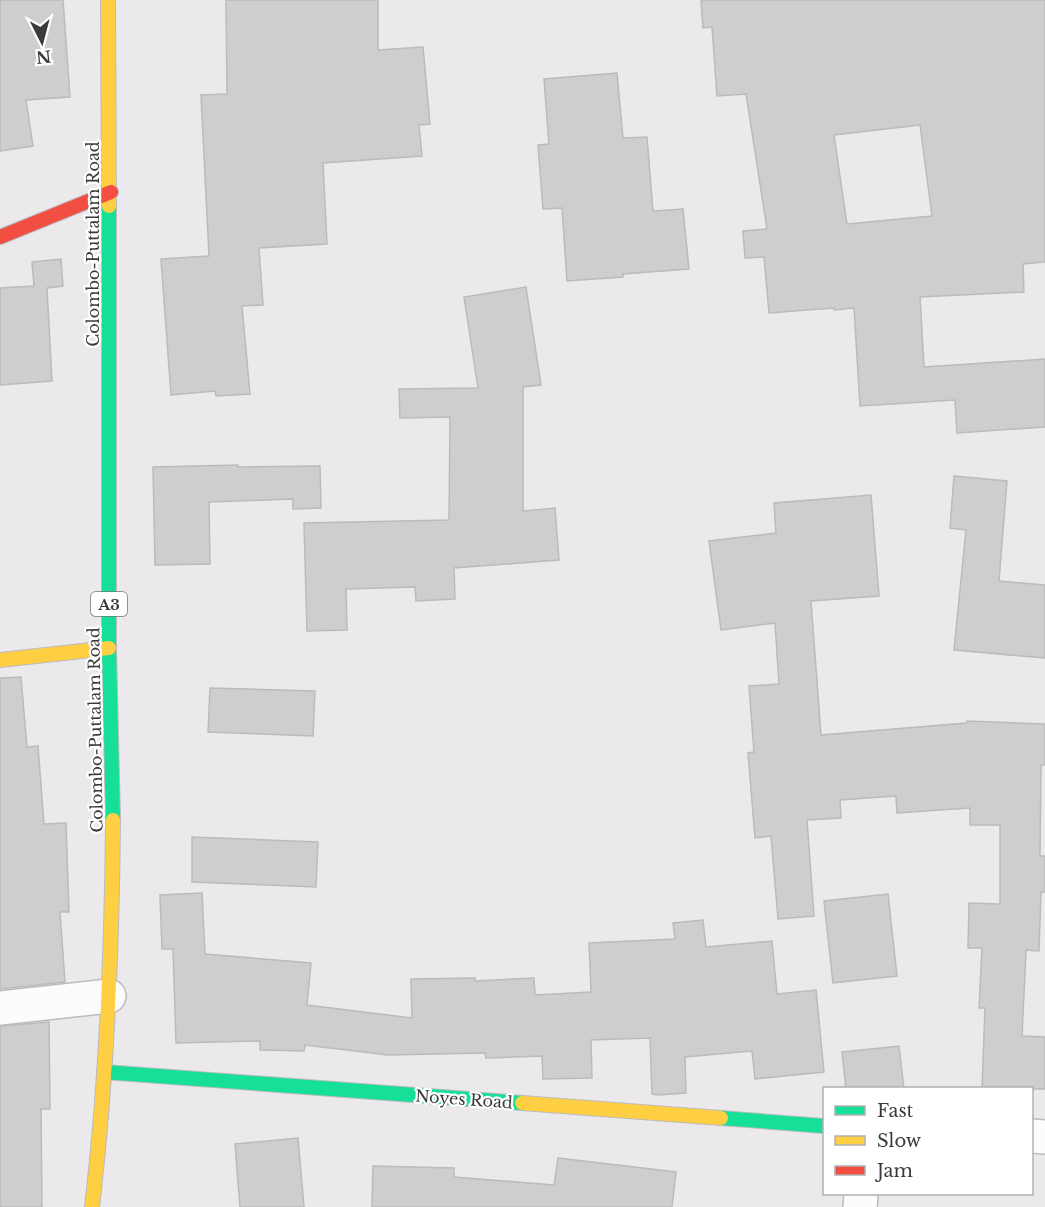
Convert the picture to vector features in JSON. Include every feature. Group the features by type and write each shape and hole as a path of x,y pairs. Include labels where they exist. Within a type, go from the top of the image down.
{"main road":[{"name":"Colombo-Puttalam Road","path":"92,1207 109,996 113,830 109,648 111,192 108,0"},
{"path":"0,237 111,192"},
{"path":"0,660 109,648"},
{"name":"Noyes Road","path":"104,1072 823,1126"}],"street":[{"path":"0,1008 109,996"}],"building":[{"path":"0,0 63,0 70,97 26,100 33,146 0,151"},
{"path":"226,0 378,0 378,50 423,47 430,124 419,125 422,156 323,163 327,244 259,248 263,305 242,306 250,394 216,396 215,391 171,395 161,259 209,256 201,95 227,94"},
{"path":"701,0 1045,0 1045,262 1023,264 1024,292 920,297 924,367 1045,359 1045,427 957,433 955,400 860,406 854,308 769,313 764,257 745,258 743,231 767,229 746,94 717,96 712,27 703,28","holes":["920,125 932,216 847,224 834,135"]},
{"path":"617,73 623,138 647,137 653,211 683,209 689,269 567,281 562,208 543,209 538,145 549,144 544,79"},
{"path":"61,259 63,286 47,288 52,381 0,385 0,288 34,286 32,262"},
{"path":"526,287 541,385 523,387 523,511 555,508 559,560 454,568 455,599 416,601 415,587 346,589 347,630 307,631 304,523 449,520 450,417 400,418 399,389 478,388 464,297"},
{"path":"238,465 238,467 320,466 321,508 293,509 293,499 209,502 210,564 155,565 153,467"},
{"path":"954,476 1007,481 999,581 1045,585 1045,658 954,650 966,530 950,528"},
{"path":"871,495 879,596 811,601 821,735 966,723 967,721 1045,724 1045,765 1041,765 1040,856 1045,856 1045,892 1041,892 1039,951 1026,950 1022,1036 1045,1037 1045,1089 982,1087 985,1008 979,1008 982,948 968,948 969,903 1000,904 1000,825 970,825 970,808 897,813 896,796 840,800 841,818 807,820 814,916 778,919 771,836 755,838 748,753 754,752 749,686 779,684 775,623 721,630 709,541 776,533 774,503"},
{"path":"21,677 27,747 38,746 44,824 66,823 69,912 60,912 65,982 0,989 0,678"},
{"path":"210,688 315,691 313,736 208,732"},
{"path":"192,837 318,842 316,887 192,882"},
{"path":"202,893 205,954 311,963 307,1005 412,1018 411,979 475,978 475,981 534,978 535,995 591,992 589,943 675,939 673,923 703,920 706,947 772,941 777,994 816,990 824,1072 755,1079 752,1051 685,1057 686,1093 658,1095 652,1094 650,1038 591,1040 592,1078 543,1079 542,1056 486,1058 485,1053 388,1055 305,1045 304,1051 260,1050 260,1041 176,1043 173,949 162,949 160,895"},
{"path":"888,894 897,976 833,983 824,901"},
{"path":"49,1022 50,1109 41,1109 42,1207 0,1207 0,1026"},
{"path":"899,1046 904,1087 846,1087 842,1052"},
{"path":"298,1138 304,1207 240,1207 235,1144"},
{"path":"558,1158 676,1172 672,1207 372,1207 373,1166 454,1168 454,1177 554,1185"}],"traffic: fast":[{"path":"109,206 109,649 113,820"},
{"path":"104,1072 522,1103"},
{"path":"721,1118 823,1126"}],"traffic: slow":[{"path":"108,0 109,206"},
{"path":"0,660 109,648"},
{"path":"92,1207 108,1014 113,820"},
{"path":"522,1103 721,1118"}],"traffic: jam":[{"path":"0,237 111,192"}]}
